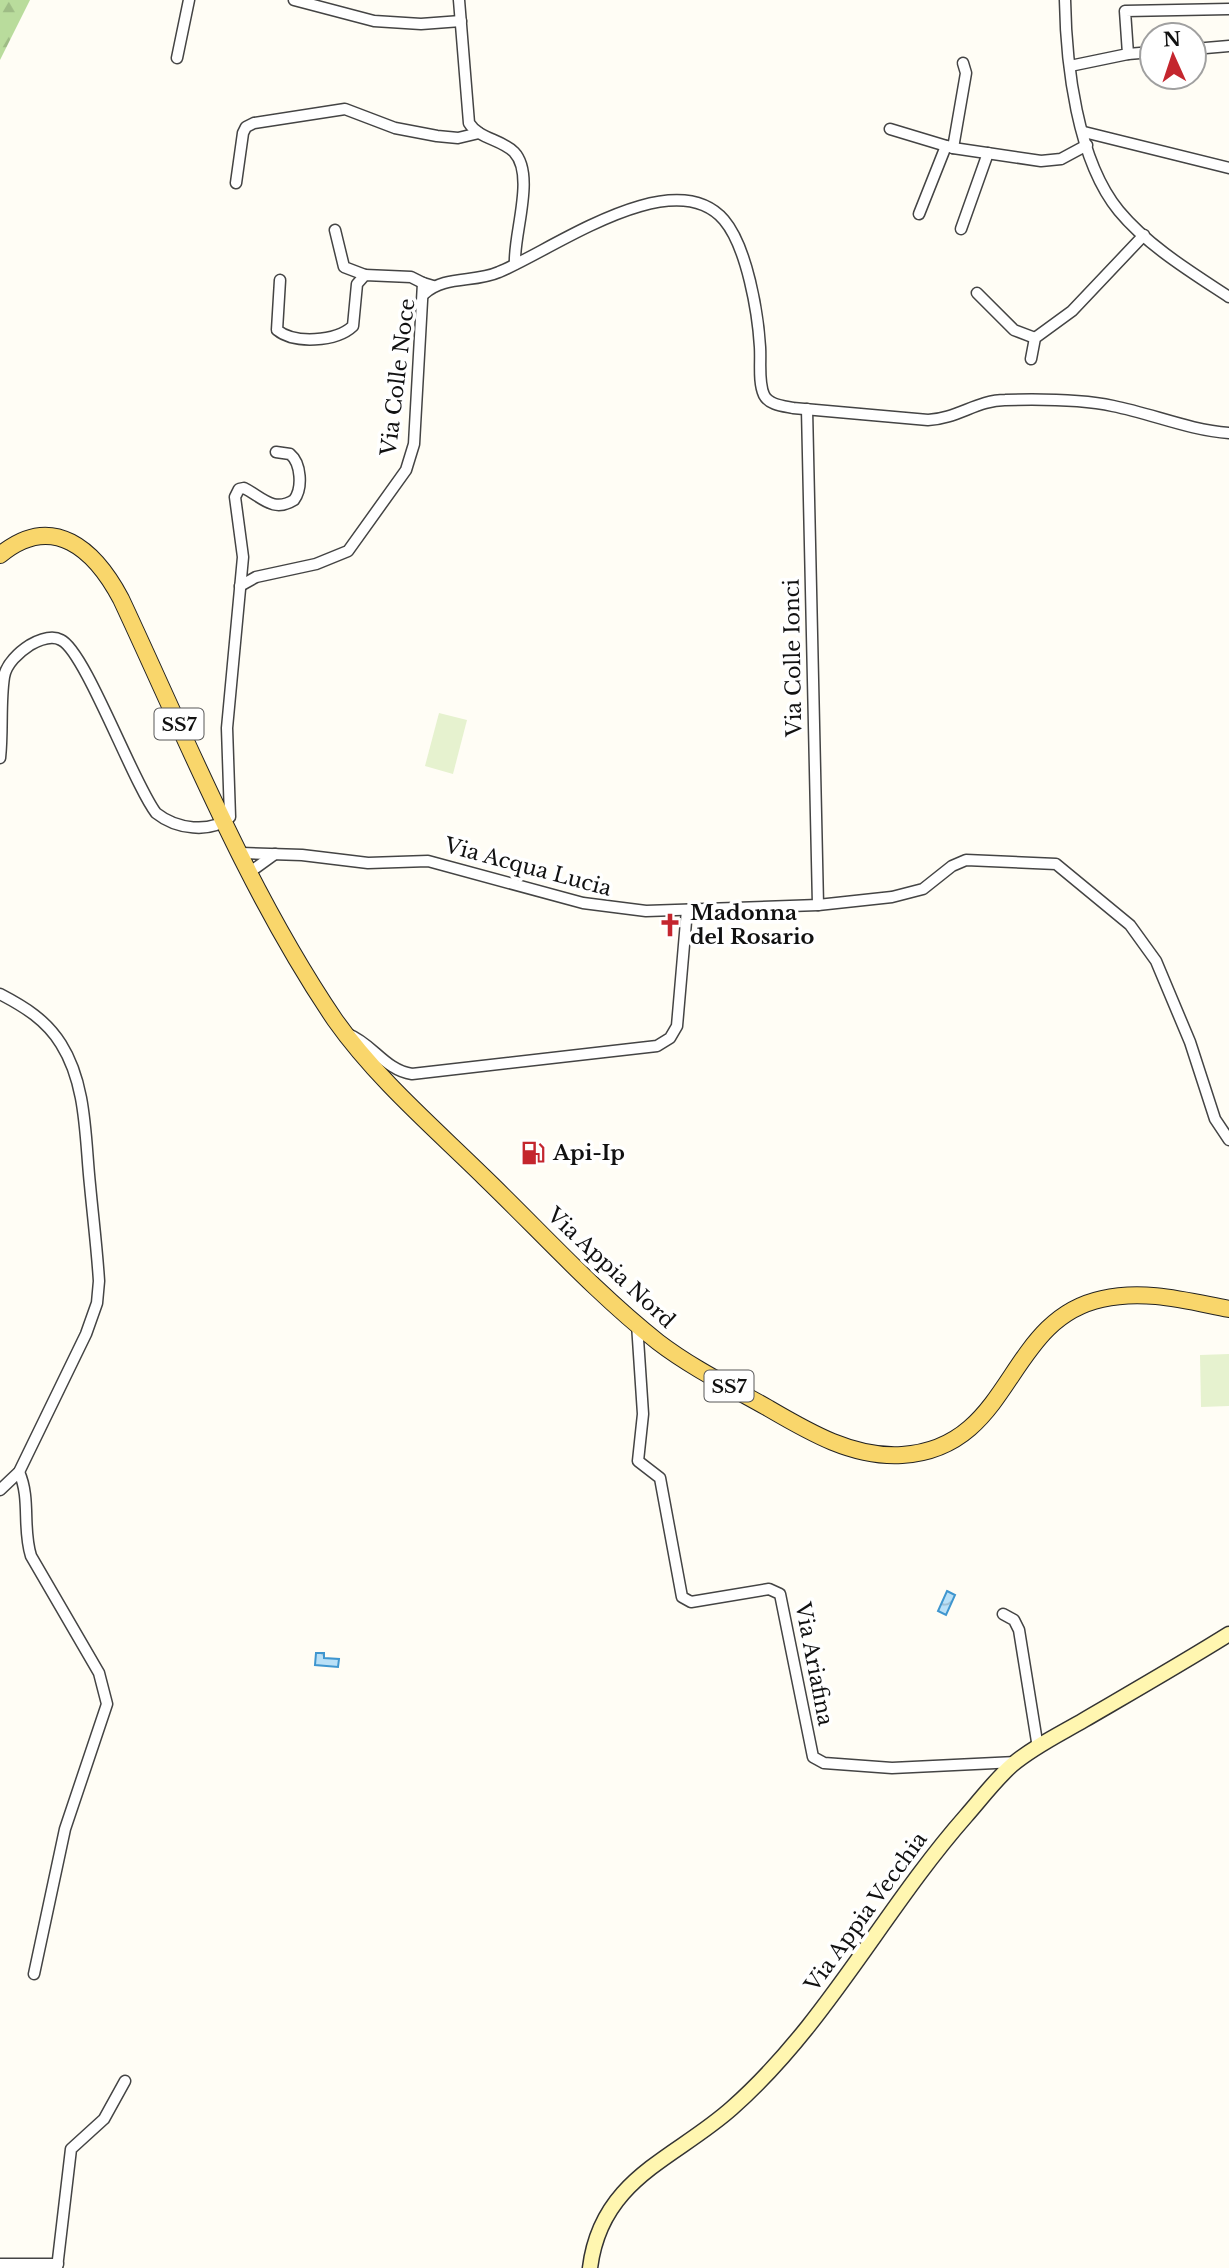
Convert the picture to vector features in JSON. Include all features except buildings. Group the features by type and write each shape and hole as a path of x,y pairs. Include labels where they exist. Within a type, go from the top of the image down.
{"main road":[{"name":"SS7","path":"0,555 22,542 47,537 74,543 98,561 121,599 250,872"},
{"name":"Via Appia Nord","path":"250,872 312,983 345,1033 415,1109 637,1324 687,1362 804,1428 851,1449 897,1455 937,1447 973,1428 993,1406 1040,1336 1061,1317 1082,1305 1104,1298 1138,1295 1229,1309"},
{"name":"Via Appia Vecchia","path":"590,2268 601,2227 634,2182 659,2159 720,2119 746,2095 819,2011 949,1835 1016,1762 1229,1634"}],"street":[{"path":"177,58 189,0"},
{"path":"294,0 374,21 421,24 461,21"},
{"path":"459,0 468,120 479,133 511,150 522,166 523,186 515,264"},
{"path":"1065,0 1070,66 1084,132 1096,174 1108,196 1144,235 1229,297"},
{"path":"1128,54 1122,5 1229,9"},
{"path":"1208,48 1229,46"},
{"path":"1070,66 1138,53"},
{"path":"919,214 950,147 966,76 963,63"},
{"path":"236,183 243,133 246,127 254,123 345,109 395,128 437,136 458,138 479,133"},
{"path":"890,129 950,147 1055,160 1087,145"},
{"path":"1084,132 1229,168"},
{"path":"961,229 988,153"},
{"name":"Via Colle Noce","path":"240,586 256,577 316,564 348,551 405,470 413,448 427,288 489,276 589,226 622,213 676,201 706,207 728,225 743,261 757,316 765,396 777,404 807,409"},
{"path":"335,230 344,267 365,275 411,277 427,288"},
{"path":"1031,359 1035,338 1072,311 1144,235"},
{"path":"280,280 277,330 284,334 322,338 340,334 353,327 357,284 365,275"},
{"path":"977,293 1014,330 1035,338"},
{"path":"807,409 928,420 949,417 1001,400 1085,403 1127,409 1188,428 1229,433"},
{"name":"Via Colle Ionci","path":"807,409 818,905"},
{"path":"0,758 3,680 7,668 28,646 44,639 59,639 66,643 82,668 156,813 168,821 196,827 225,821 232,811 227,782 227,728 243,552 235,504 237,491 247,489 265,502 279,505 291,502 299,492 295,458 286,452 276,452"},
{"name":"Via Acqua Lucia","path":"241,853 368,863 428,861 598,907 631,911 818,905 914,892 954,864 966,860 1035,861 1060,866 1123,918 1150,950 1186,1034 1215,1119 1229,1140"},
{"path":"250,872 275,854"},
{"path":"345,1033 364,1042 393,1068 415,1074 657,1046 670,1038 678,1022 687,910"},
{"path":"0,994 26,1008 48,1027 62,1045 74,1073 82,1105 98,1275 97,1298 90,1323 19,1472 0,1490"},
{"name":"Via Ariafina","path":"637,1324 643,1414 639,1464 660,1478 682,1597 691,1602 769,1590 780,1594 813,1757 824,1763 899,1768 1016,1762"},
{"path":"19,1472 25,1492 27,1539 31,1556 99,1673 107,1704 65,1829 34,1973"},
{"path":"1003,1614 1014,1620 1019,1630 1038,1748"},
{"path":"0,2264 58,2266 71,2149 104,2119 125,2081"}],"green space":[{"path":"0,0 30,0 0,60"},
{"path":"439,713 467,720 453,774 425,766"},
{"path":"1229,1354 1229,1406 1201,1407 1200,1355"}],"water":[{"path":"947,1591 955,1595 946,1615 938,1611"},
{"path":"316,1653 324,1653 324,1658 339,1659 338,1667 315,1665"}],"place":[{"name":"Madonna del Rosario","path":"670,925"},
{"name":"Api-Ip","path":"533,1153"}]}
